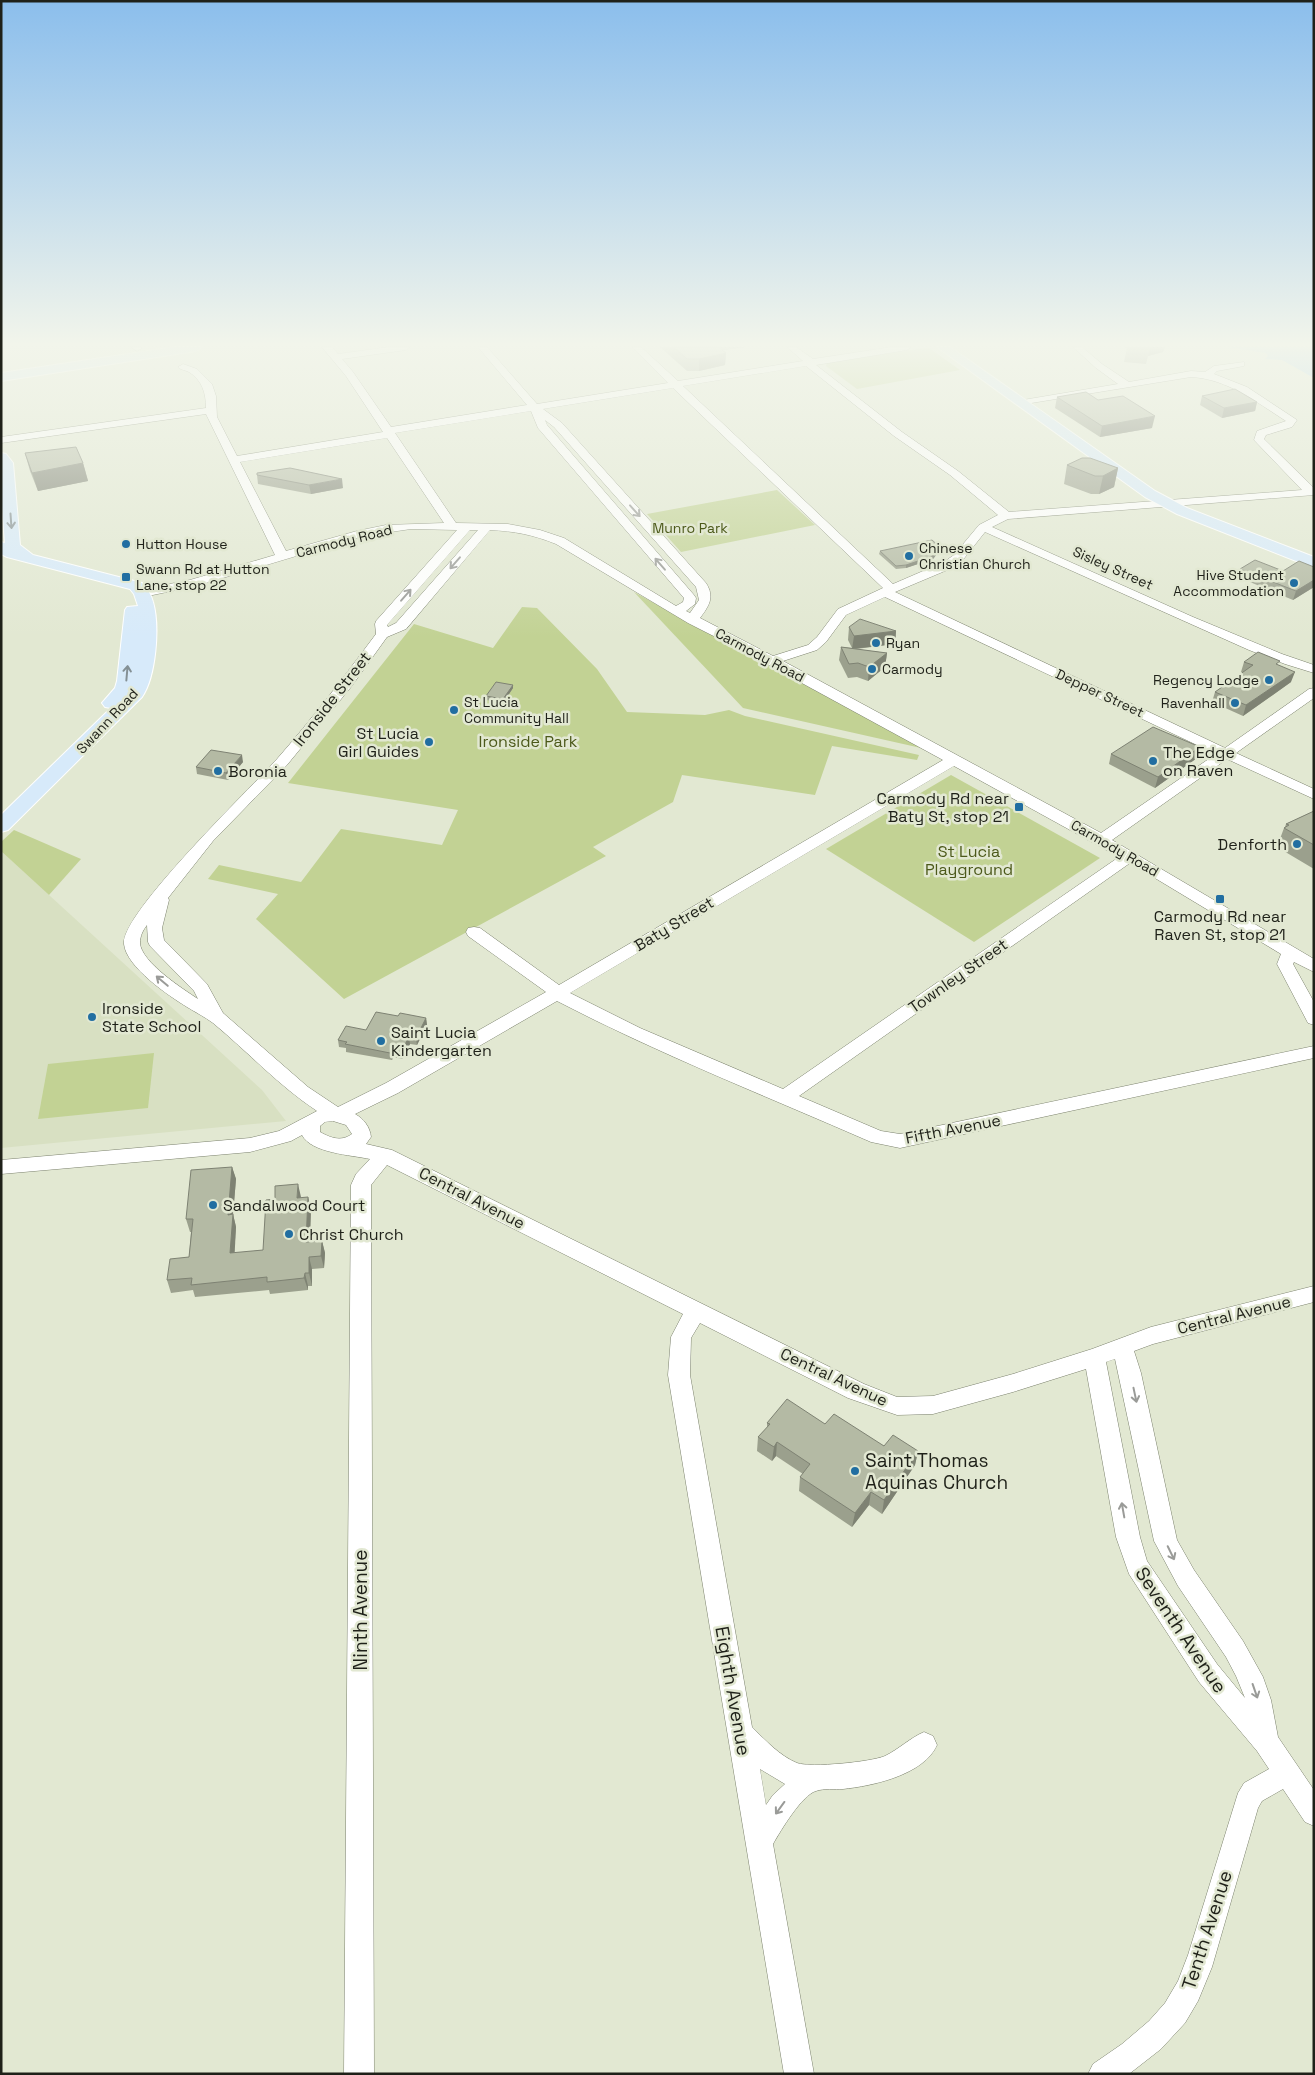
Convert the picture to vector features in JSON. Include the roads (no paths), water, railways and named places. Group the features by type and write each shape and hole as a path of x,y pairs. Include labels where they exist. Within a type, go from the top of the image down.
{"main road":[{"path":"1080,444 1140,487 1189,515 1314,563"},
{"path":"1,457 6,463 12,547 27,557"},
{"path":"1,547 12,554 110,580 141,596"},
{"name":"Swann Road","path":"1,810 123,689 141,596"},
{"name":"Swann Road","path":"1,826 136,693 142,682 147,611 141,596"}],"street":[{"path":"226,444 282,556"},
{"path":"233,460 326,444"},
{"path":"396,444 452,526"},
{"path":"557,444 690,600 688,604 676,611"},
{"path":"576,444 703,588 706,596 704,603 692,620"},
{"name":"Depper Street","path":"737,444 888,591 1314,795"},
{"path":"912,444 954,473 1006,516"},
{"path":"1264,444 1313,492"},
{"path":"1116,506 1140,487"},
{"path":"773,661 814,646 838,615 953,562 983,527 1006,516 1313,492"},
{"name":"Ironside Street","path":"382,634 380,624 466,526"},
{"name":"Carmody Road","path":"141,596 380,529 487,526 524,529 548,536 692,620 773,661 1102,840 1314,967"},
{"name":"Ironside Street","path":"337,1114 313,1101 218,1017 155,976 134,952 132,944 136,928 204,844 282,762 346,684 382,634 401,626 487,526"},
{"name":"Sisley Street","path":"983,527 1193,622 1296,664 1314,668"},
{"path":"650,594 667,592 680,587"},
{"path":"1102,840 1314,692"},
{"name":"Baty Street","path":"337,1114 392,1088 955,759"},
{"name":"Townley Street","path":"786,1096 1130,856"},
{"name":"Ironside Street","path":"161,897 154,931 156,942 201,988 218,1017"},
{"name":"Fifth Avenue","path":"474,932 556,992 609,1021 878,1137 900,1141 1314,1052"},
{"path":"1290,952 1285,964 1314,1019"},
{"name":"Ironside Street","path":"294,1085 313,1121"},
{"name":"Baty Street","path":"361,1129 366,1110 392,1088"},
{"name":"Central Avenue","path":"250,1145 284,1136 324,1116 337,1114 347,1118 361,1129 385,1155"},
{"path":"313,1121 309,1126 310,1133 322,1141"},
{"path":"344,1147 360,1139 361,1129"},
{"name":"Central Avenue","path":"1,1167 250,1145 276,1146 309,1140 322,1141 385,1155 865,1394 890,1404 904,1407 925,1406 997,1388 1096,1357 1151,1336 1314,1294"},
{"name":"Ninth Avenue","path":"359,2074 361,1185 363,1179 385,1155"},
{"name":"Eighth Avenue","path":"696,1311 680,1337 678,1348 679,1375 799,2074"},
{"name":"Seventh Avenue","path":"1122,1348 1130,1373 1166,1541 1176,1562 1247,1671 1260,1706 1266,1742"},
{"name":"Seventh Avenue","path":"1096,1357 1128,1537 1134,1560 1208,1672 1266,1742 1314,1813"},
{"path":"742,1735 778,1767 794,1775 809,1779 883,1770 901,1762 924,1745"},
{"name":"Tenth Avenue","path":"1103,2074 1149,2040 1165,2025 1182,2002 1200,1961 1248,1798 1257,1788 1286,1773"},
{"path":"758,1843 782,1804 809,1779"}],"place":[{"name":"Hutton House","path":"126,544"},
{"name":"Chinese Christian Church","path":"909,556"},
{"name":"Swann Rd at Hutton Lane, stop 22","path":"126,577"},
{"name":"Hive Student Accommodation","path":"1294,583"},
{"name":"Ryan","path":"876,643"},
{"name":"Carmody","path":"872,669"},
{"name":"Regency Lodge","path":"1269,680"},
{"name":"Ravenhall","path":"1235,703"},
{"name":"St Lucia Community Hall","path":"454,710"},
{"name":"St Lucia Girl Guides","path":"429,742"},
{"name":"The Edge on Raven","path":"1153,761"},
{"name":"Boronia","path":"218,771"},
{"name":"Carmody Rd near Baty St, stop 21","path":"1019,807"},
{"name":"Denforth","path":"1297,844"},
{"name":"Carmody Rd near Raven St, stop 21","path":"1220,899"},
{"name":"Ironside State School","path":"92,1017"},
{"name":"Saint Lucia Kindergarten","path":"381,1041"},
{"name":"Sandalwood Court","path":"213,1205"},
{"name":"Christ Church","path":"289,1234"},
{"name":"Saint Thomas Aquinas Church","path":"855,1471"}],"park label":[{"name":"Munro Park","path":"690,528"},
{"name":"Ironside Park","path":"528,741"},
{"name":"St Lucia Playground","path":"969,860"}]}
